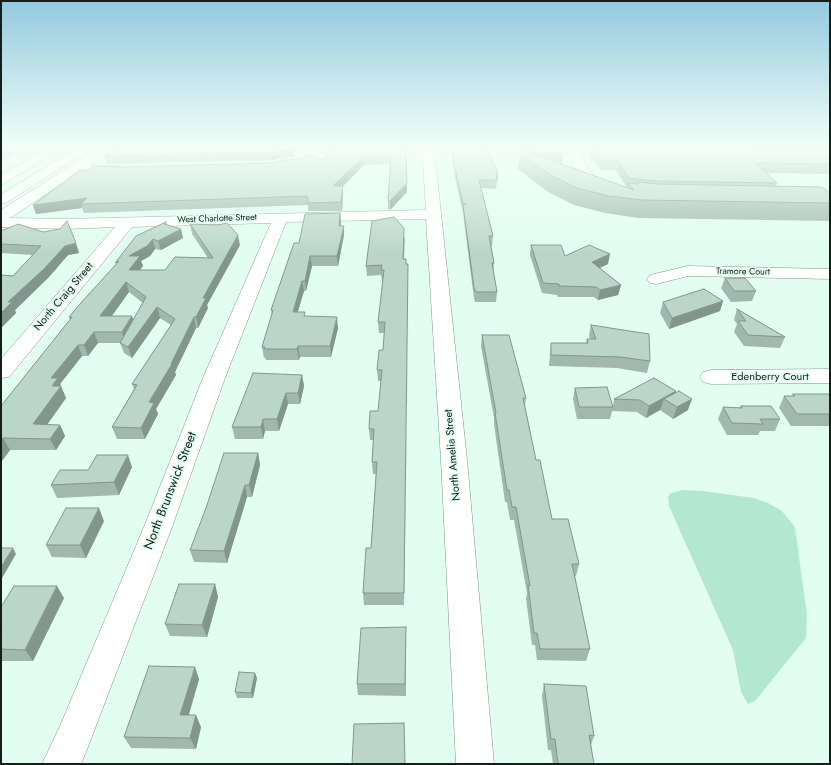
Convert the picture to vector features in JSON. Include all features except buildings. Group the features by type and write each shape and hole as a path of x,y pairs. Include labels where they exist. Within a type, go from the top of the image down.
{"street":[{"path":"1,200 29,183"},
{"path":"1,217 54,183"},
{"name":"North Amelia Street","path":"431,183 454,468 475,764"},
{"path":"598,183 619,191"},
{"name":"West Charlotte Street","path":"1,222 40,224 433,214"},
{"name":"North Brunswick Street","path":"61,764 76,732 155,534 214,378 281,217"},
{"name":"North Craig Street","path":"1,372 128,222"},
{"name":"Tramore Court","path":"656,279 688,271 830,274"},
{"name":"Edenberry Court","path":"711,377 830,376"}],"shaded area":[{"path":"683,490 703,491 754,498 768,503 782,511 795,527 807,615 806,638 755,701 748,704 741,692 733,650 669,506 668,497 671,493"}]}
